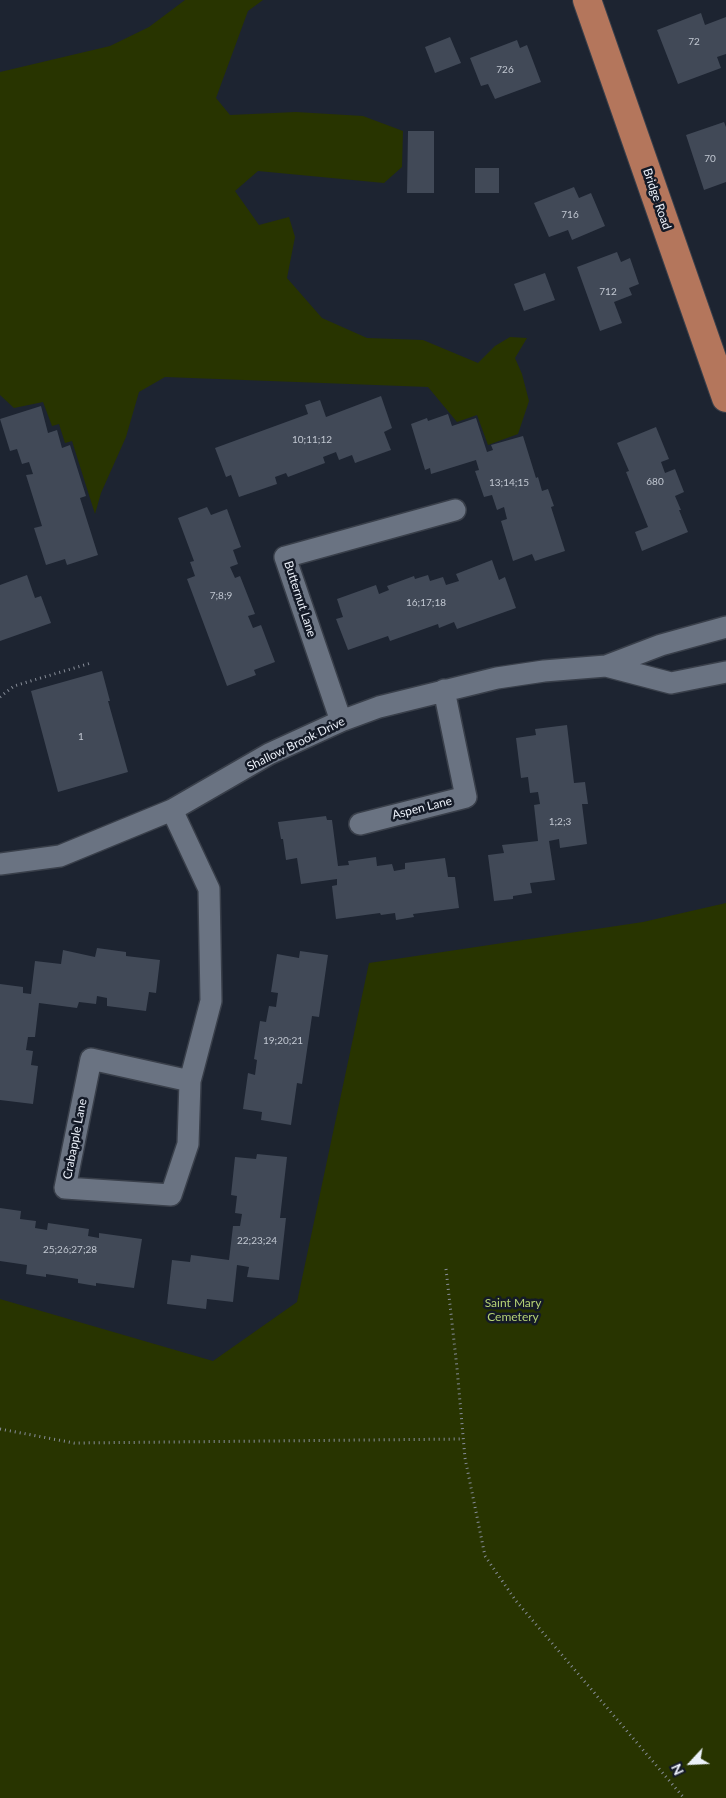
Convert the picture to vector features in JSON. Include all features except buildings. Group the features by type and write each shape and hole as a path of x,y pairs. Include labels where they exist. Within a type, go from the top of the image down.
{"main road":[{"name":"Bridge Road","path":"587,0 726,398"}],"street":[{"name":"Butternut Lane","path":"341,722 285,557 454,510"},
{"name":"Shallow Brook Drive","path":"0,864 60,856 172,810 269,754 379,707 497,678 544,671 606,666 661,646 726,627"},
{"name":"Shallow Brook Drive","path":"606,666 671,683 726,672"},
{"name":"Aspen Lane","path":"360,824 466,797 444,690"},
{"name":"Crabapple Lane","path":"172,810 209,889 211,1001 190,1081 188,1144 170,1194 65,1188 91,1059 190,1081"}],"path":[{"path":"0,697 14,686 91,663"},
{"path":"446,1269 464,1458 485,1556 516,1601 684,1798"},
{"path":"0,1428 74,1442 463,1438"}],"green space":[{"path":"185,0 263,0 248,11 216,98 230,115 296,112 363,116 403,131 402,167 384,183 258,171 235,191 259,225 289,217 295,237 287,278 322,318 367,338 423,340 478,363 495,346 510,337 527,338 515,358 522,374 529,401 518,434 488,445 477,415 457,422 428,387 165,377 139,392 126,437 101,493 95,514 72,441 65,443 59,424 52,426 43,402 14,408 0,395 0,72 110,46 149,27"},
{"name":"Saint Mary Cemetery","path":"726,903 726,1798 0,1798 0,1299 213,1361 297,1302 369,963 643,922"}]}
